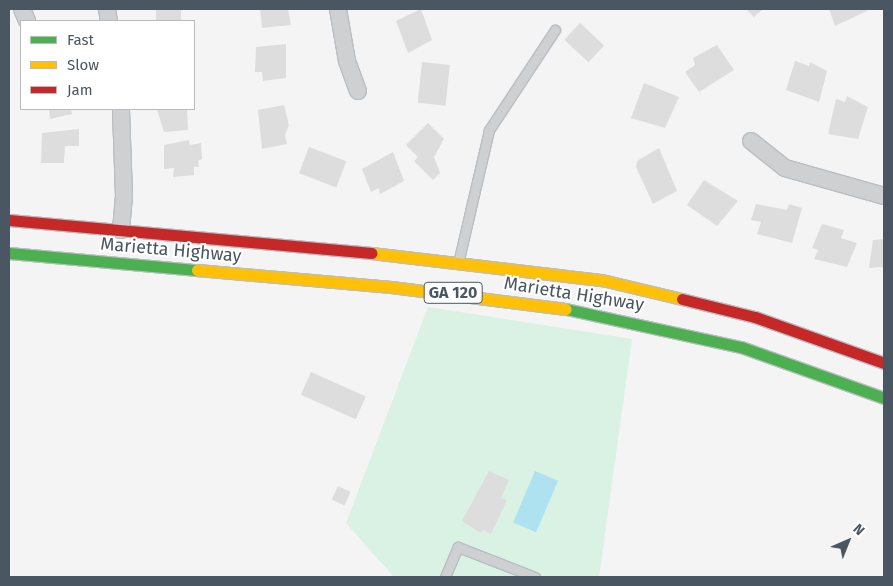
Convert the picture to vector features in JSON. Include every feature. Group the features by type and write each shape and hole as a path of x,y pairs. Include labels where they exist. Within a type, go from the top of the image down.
{"highway":[{"name":"Marietta Highway","path":"9,220 458,261 649,290 763,320 884,363"},
{"name":"Marietta Highway","path":"9,253 400,288 584,311 741,347 884,398"}],"street":[{"path":"338,9 347,61 358,91"},
{"path":"121,110 124,196 121,230"},
{"path":"752,141 785,168 884,196"}],"lane":[{"path":"458,261 489,130 555,30"},
{"path":"445,577 458,547 535,577"}],"green space":[{"path":"428,307 632,339 599,577 394,577 346,523"}],"water":[{"path":"535,471 558,481 536,532 513,523"}],"building":[{"path":"156,9 181,9 181,20 156,20"},
{"path":"260,9 288,9 291,25 262,28"},
{"path":"421,9 432,40 408,53 396,21"},
{"path":"746,9 763,9 754,17"},
{"path":"829,9 866,9 867,11 835,26"},
{"path":"580,23 604,46 588,62 564,40"},
{"path":"286,44 286,78 263,81 262,72 255,72 256,47"},
{"path":"717,45 734,70 699,92 685,72 695,65 693,58"},
{"path":"795,61 809,66 810,62 827,71 819,102 786,90"},
{"path":"422,62 450,65 446,106 418,103"},
{"path":"644,83 679,97 665,128 631,118"},
{"path":"847,96 868,107 858,139 828,134 836,99 845,102"},
{"path":"284,105 289,125 285,135 287,144 262,149 258,110"},
{"path":"49,110 71,110 72,114 50,119"},
{"path":"157,110 187,110 188,130 164,132"},
{"path":"428,123 444,139 434,157 440,173 433,180 414,161 418,157 406,145"},
{"path":"79,129 79,146 65,146 64,163 41,163 42,133"},
{"path":"189,140 190,145 201,143 202,159 198,161 199,167 194,167 194,175 173,177 174,168 164,169 164,145"},
{"path":"309,147 346,161 336,187 299,173"},
{"path":"659,148 677,191 653,204 636,167 637,161"},
{"path":"393,152 404,181 380,194 379,188 371,192 362,169"},
{"path":"704,180 738,201 717,226 687,205"},
{"path":"756,204 787,210 789,204 802,208 792,243 757,234 761,222 751,220"},
{"path":"822,224 844,230 841,238 857,243 847,267 814,259 818,250 812,248"},
{"path":"884,239 884,267 869,268 873,240"},
{"path":"311,372 366,396 356,419 301,395"},
{"path":"489,471 509,480 501,498 507,500 491,534 483,530 481,533 462,521"},
{"path":"338,486 351,492 344,506 332,500"}],"traffic: fast":[{"path":"9,253 197,270"},
{"path":"566,309 741,347 884,398"}],"traffic: slow":[{"path":"371,253 602,280 682,299"},
{"path":"197,270 391,287 566,309"}],"traffic: jam":[{"path":"9,220 371,253"},
{"path":"682,299 755,317 884,363"}]}
